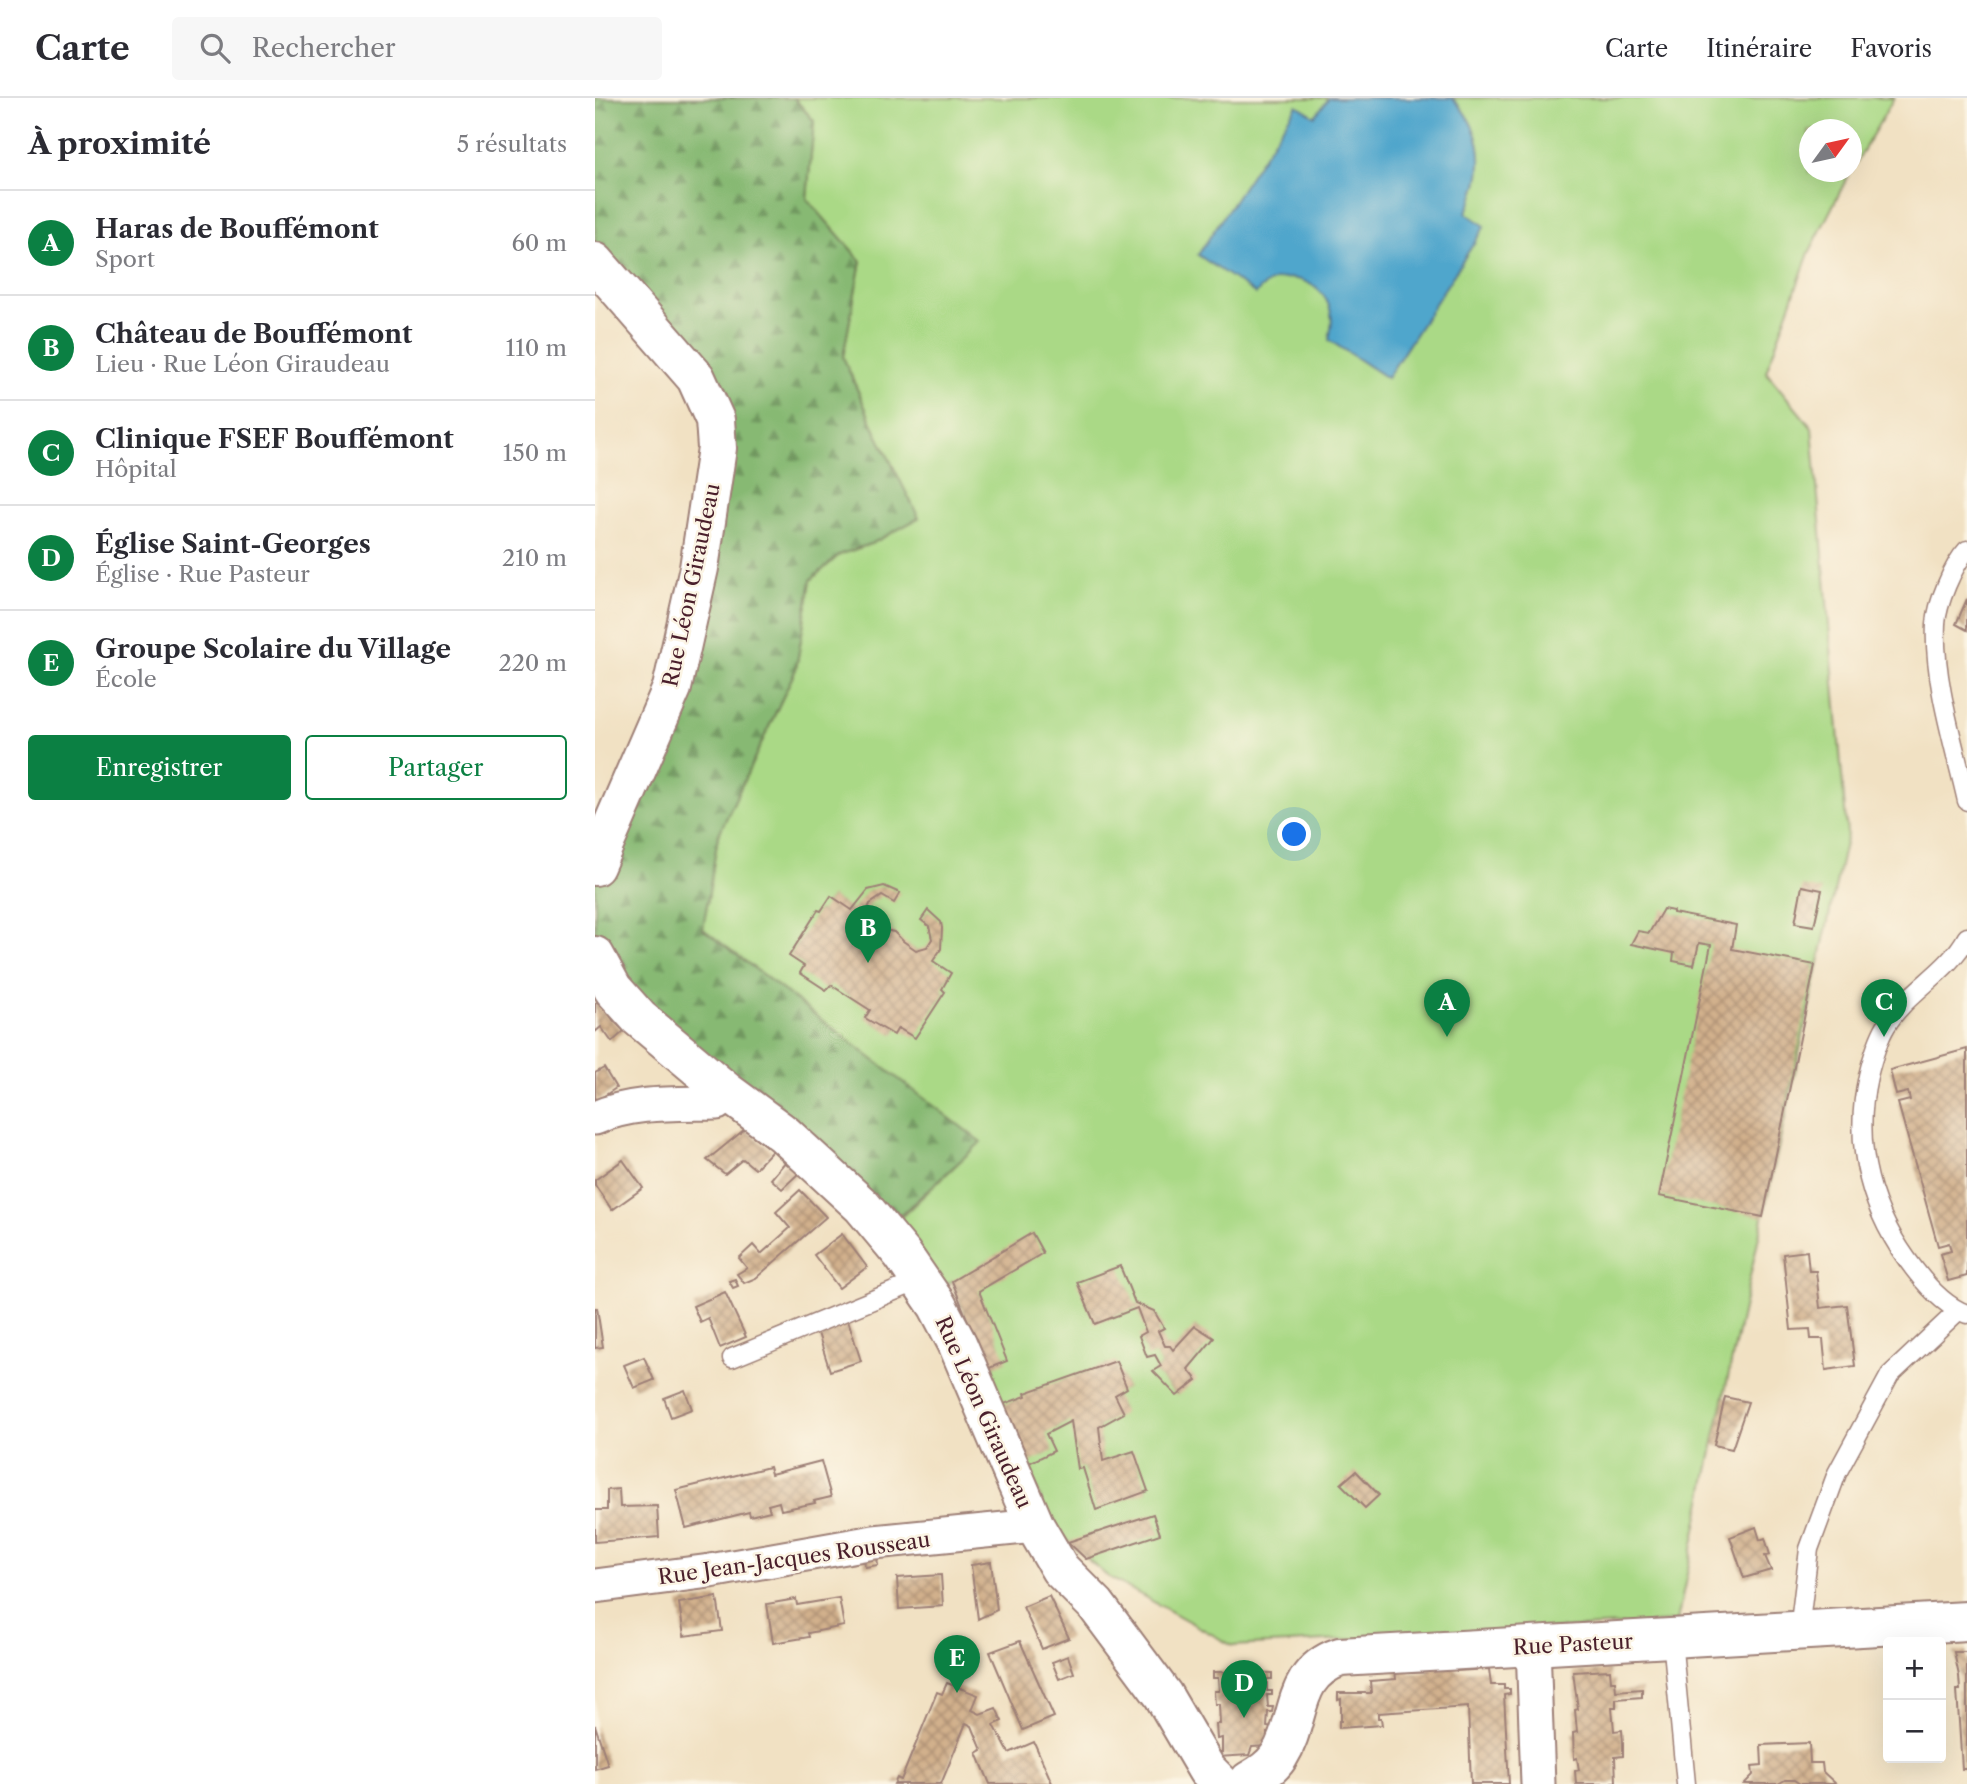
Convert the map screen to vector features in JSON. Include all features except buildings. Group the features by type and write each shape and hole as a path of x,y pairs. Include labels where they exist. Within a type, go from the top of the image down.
{"street":[{"name":"Rue Léon Giraudeau","path":"595,262 696,378 715,419 717,448 699,568 672,688 595,866"},
{"name":"Rue Léon Giraudeau","path":"595,956 613,989 639,1018 727,1092 784,1134 884,1230 921,1280 957,1343 1035,1526 1060,1569 1097,1605 1155,1685 1207,1770 1234,1783"},
{"path":"595,1118 613,1110 633,1106 717,1103 727,1092"},
{"name":"Rue Jean-Jacques Rousseau","path":"595,1586 710,1571 874,1542 1035,1526"},
{"name":"Rue Pasteur","path":"1234,1783 1270,1768 1285,1746 1300,1694 1310,1677 1330,1660 1340,1657 1967,1621"},
{"path":"1533,1645 1538,1784"}],"lane":[{"path":"1967,550 1948,582 1936,621 1937,664 1967,801"},
{"path":"1799,1631 1809,1549 1837,1473 1889,1375 1962,1312 1926,1285 1901,1253 1878,1210 1863,1159 1862,1102 1872,1059 1885,1027 1905,1002 1951,961 1967,937"},
{"path":"732,1358 921,1280"},
{"path":"1672,1639 1686,1784"}],"green space":[{"path":"595,98 794,98 814,121 807,199 861,261 843,357 875,430 919,518 873,543 839,555 811,580 796,669 718,836 703,929 981,1142 884,1230 595,956 595,866 672,688 715,419 595,262"},
{"path":"794,98 1894,98 1862,153 1862,119 1799,119 1799,182 1845,182 1809,253 1766,372 1812,428 1847,834 1677,1622 1233,1646 1107,1576 1068,1542 1048,1517 952,1281 943,1285 895,1223 980,1142 703,929 718,836 796,669 811,580 839,555 873,543 875,430 843,357 861,261 807,199 814,121"}],"water":[{"path":"1329,98 1452,98 1472,125 1480,153 1478,183 1466,213 1485,226 1387,378 1329,340 1331,310 1324,296 1307,282 1285,278 1274,280 1256,294 1198,255 1297,105 1315,116"}],"place":[{"name":"Château de Bouffémont","path":"868,963"},
{"name":"Haras de Bouffémont","path":"1447,1037"},
{"name":"Clinique FSEF Bouffémont","path":"1884,1037"},
{"name":"Groupe Scolaire du Village","path":"957,1693"},
{"name":"Église Saint-Georges","path":"1244,1718"}]}
